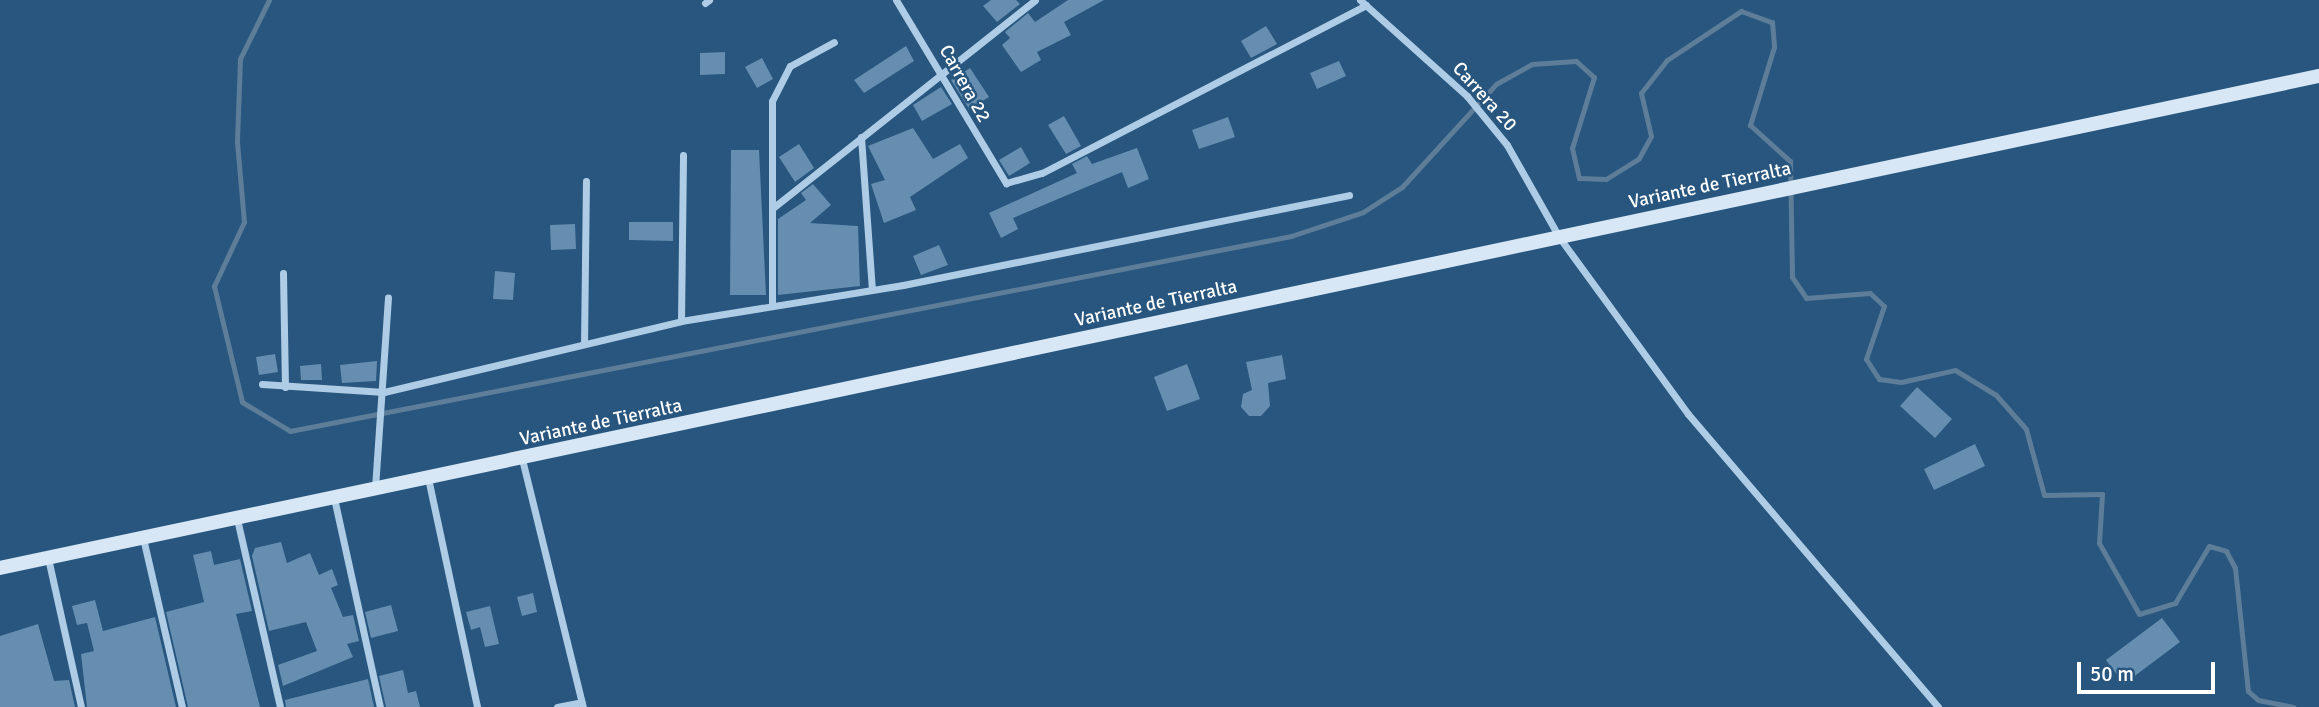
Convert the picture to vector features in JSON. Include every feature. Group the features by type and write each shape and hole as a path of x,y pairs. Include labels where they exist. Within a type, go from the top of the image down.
{"main road":[{"name":"Variante de Tierralta","path":"0,568 2319,76"}],"street":[{"name":"Carrera 22","path":"896,0 1006,183 1042,173 1363,3"},
{"path":"774,207 940,71 1034,0"},
{"name":"Carrera 20","path":"1363,3 1468,96 1507,145 1559,237 1688,414 1938,707"},
{"path":"772,306 772,101 779,81 790,66 834,42"},
{"path":"861,137 872,290"},
{"path":"681,321 683,155"},
{"path":"584,344 586,181"},
{"path":"262,384 384,392 681,321 872,290 1349,195"},
{"path":"283,273 285,387"},
{"path":"375,489 384,392 388,297"},
{"path":"522,459 582,704 558,707"},
{"path":"428,478 477,707"},
{"path":"334,498 380,707"},
{"path":"237,519 280,707"},
{"path":"143,538 182,707"},
{"path":"48,558 81,707"}],"building":[{"path":"991,0 1016,0 1020,4 997,22 983,6"},
{"path":"1068,0 1104,0 1064,22 1071,35 1037,52 1041,60 1021,72 1002,45 1010,38 1005,32 1028,13 1035,22"},
{"path":"1266,26 1277,44 1251,58 1241,41"},
{"path":"906,46 914,61 864,93 854,80"},
{"path":"725,52 725,74 700,75 700,53"},
{"path":"762,58 773,79 757,88 745,67"},
{"path":"1339,61 1346,76 1317,89 1310,73"},
{"path":"970,68 989,97 969,109 951,80"},
{"path":"941,87 952,104 922,121 913,105"},
{"path":"1064,116 1081,146 1066,154 1048,125"},
{"path":"1228,117 1235,137 1199,149 1192,130"},
{"path":"913,128 933,159 960,144 968,158 910,197 916,210 884,223 871,184 885,180 868,146"},
{"path":"799,144 814,168 795,182 779,157"},
{"path":"1021,147 1030,163 1009,176 999,160"},
{"path":"1137,148 1149,179 1128,188 1122,172 1013,218 1018,229 1001,238 989,213 1077,173 1072,164 1087,156 1092,164"},
{"path":"731,150 759,150 766,295 730,295"},
{"path":"813,184 831,205 810,223 858,226 860,286 778,295 778,219 806,200 801,193"},
{"path":"629,222 673,222 673,241 629,240"},
{"path":"575,224 576,249 551,250 550,225"},
{"path":"939,245 948,265 921,275 913,256"},
{"path":"495,271 515,273 513,300 493,299"},
{"path":"275,354 278,372 259,375 256,357"},
{"path":"1282,355 1286,379 1268,383 1270,406 1261,416 1249,416 1241,407 1243,394 1252,390 1246,362"},
{"path":"377,361 376,381 342,383 340,365"},
{"path":"321,364 322,380 301,380 300,366"},
{"path":"1187,364 1200,399 1167,411 1154,377"},
{"path":"1917,387 1952,419 1935,438 1900,406"},
{"path":"1975,444 1985,466 1934,490 1924,469"},
{"path":"281,542 287,563 310,553 319,575 332,569 338,585 331,588 343,617 353,615 359,641 347,644 353,657 283,686 278,665 317,651 306,622 269,631 252,556 255,548"},
{"path":"211,551 214,565 240,559 252,611 236,614 260,707 188,707 166,612 204,602 193,555"},
{"path":"533,593 537,612 522,616 517,597"},
{"path":"95,600 103,631 155,617 176,707 87,707 81,654 94,651 87,623 77,625 72,606"},
{"path":"391,605 398,631 371,638 365,612"},
{"path":"490,606 499,644 485,647 480,627 471,630 466,612"},
{"path":"2162,618 2180,642 2124,684 2106,660"},
{"path":"38,624 54,681 69,680 75,707 0,707 0,636"},
{"path":"403,670 408,693 416,691 420,707 386,707 379,676"},
{"path":"368,679 374,707 286,707 285,700"}],"waterway":[{"path":"269,0 240,59 237,142 244,222 214,286 242,402 290,431 1291,236 1363,212 1402,187 1496,84 1532,64 1576,61 1594,77 1572,148 1579,178 1606,179 1639,158 1651,136 1641,93 1667,60 1741,11 1772,22 1774,47 1750,125 1790,161 1792,277 1806,298 1870,293 1884,306 1866,359 1879,379 1901,382 1955,370 1996,395 2026,429 2044,495 2102,494 2099,543 2139,614 2175,603 2209,546 2226,551 2235,568 2248,691 2258,700 2293,707"}]}
